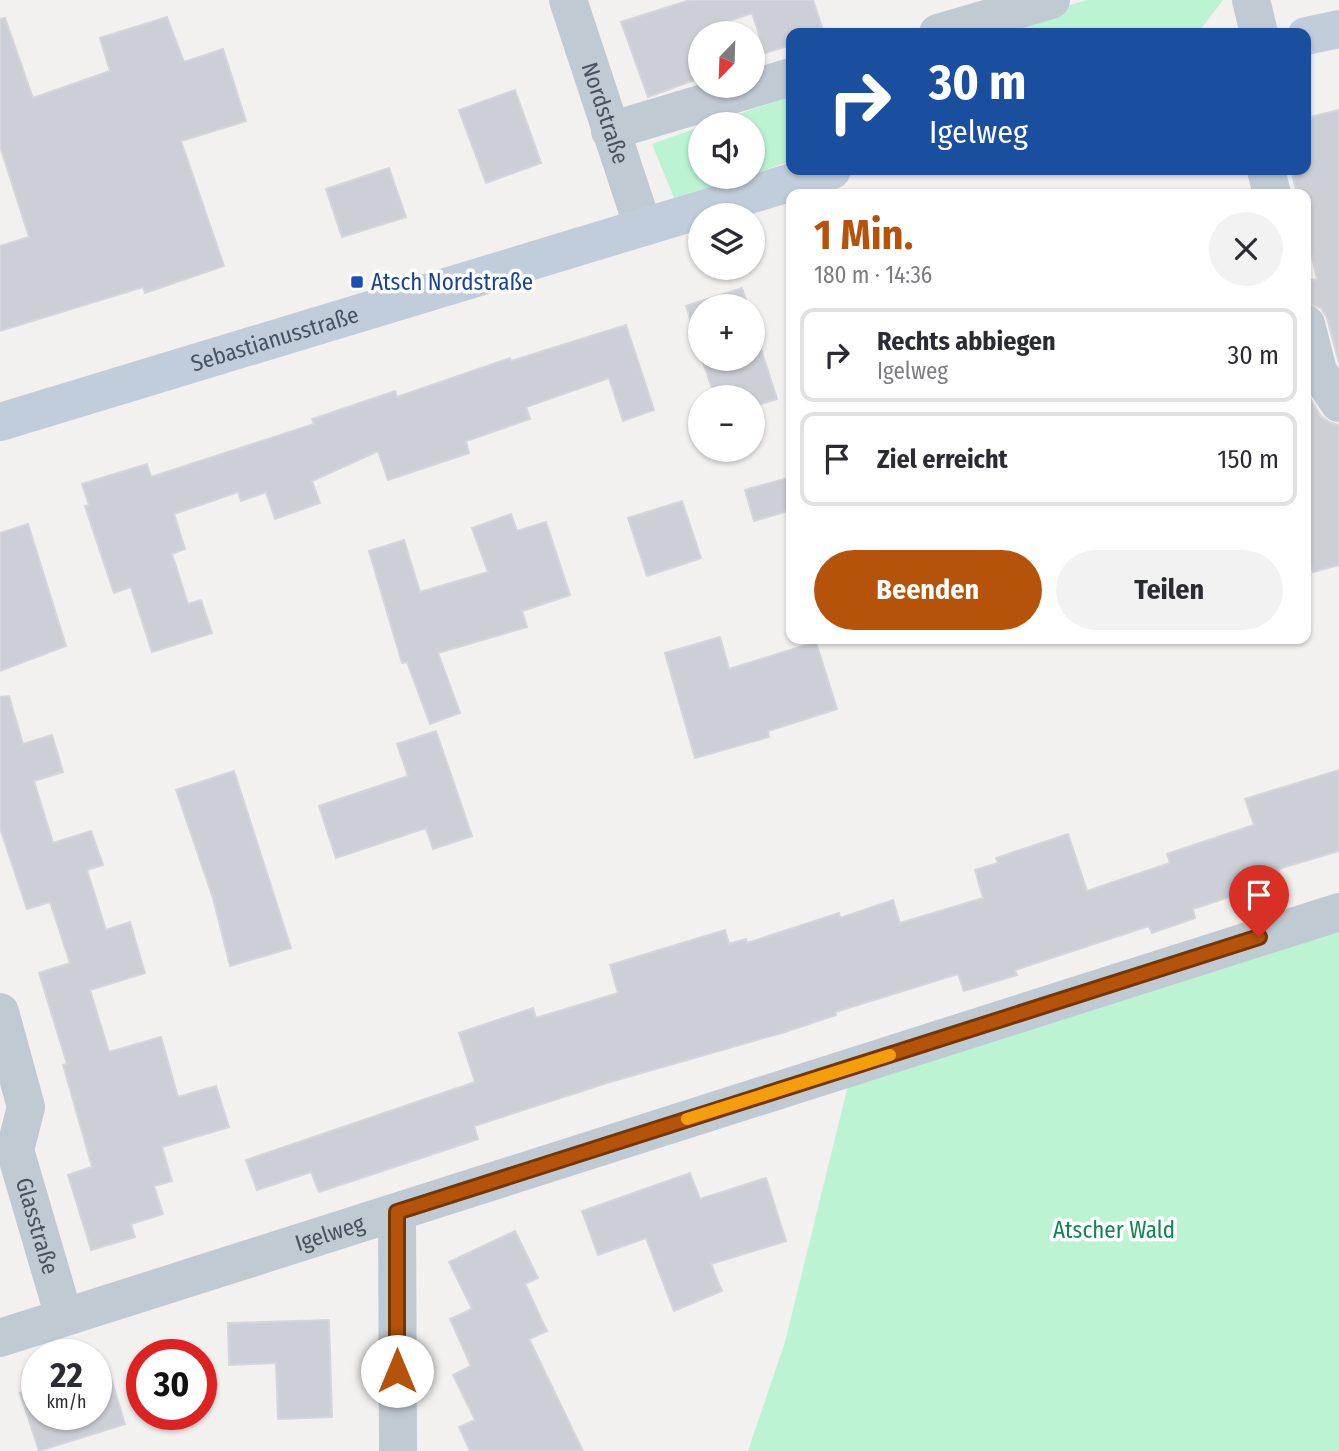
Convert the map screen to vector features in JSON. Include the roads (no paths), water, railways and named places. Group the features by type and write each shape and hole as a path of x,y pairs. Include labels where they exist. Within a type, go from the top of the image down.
{"main road":[{"path":"1311,35 1339,29"},
{"name":"Sebastianusstraße","path":"0,422 815,175"}],"street":[{"name":"Nordstraße","path":"568,0 643,227"},
{"path":"955,28 1051,0"},
{"path":"1251,0 1258,28"},
{"path":"610,131 786,78"},
{"path":"1311,344 1318,371 1339,403"},
{"name":"Igelweg","path":"0,1338 1339,912"},
{"name":"Glasstraße","path":"0,1012 26,1107 15,1150 64,1317"},
{"path":"397,1212 398,1451"}],"place":[{"name":"Atsch Nordstraße","path":"357,282"}],"park label":[{"name":"Atscher Wald","path":"1114,1230"}]}
